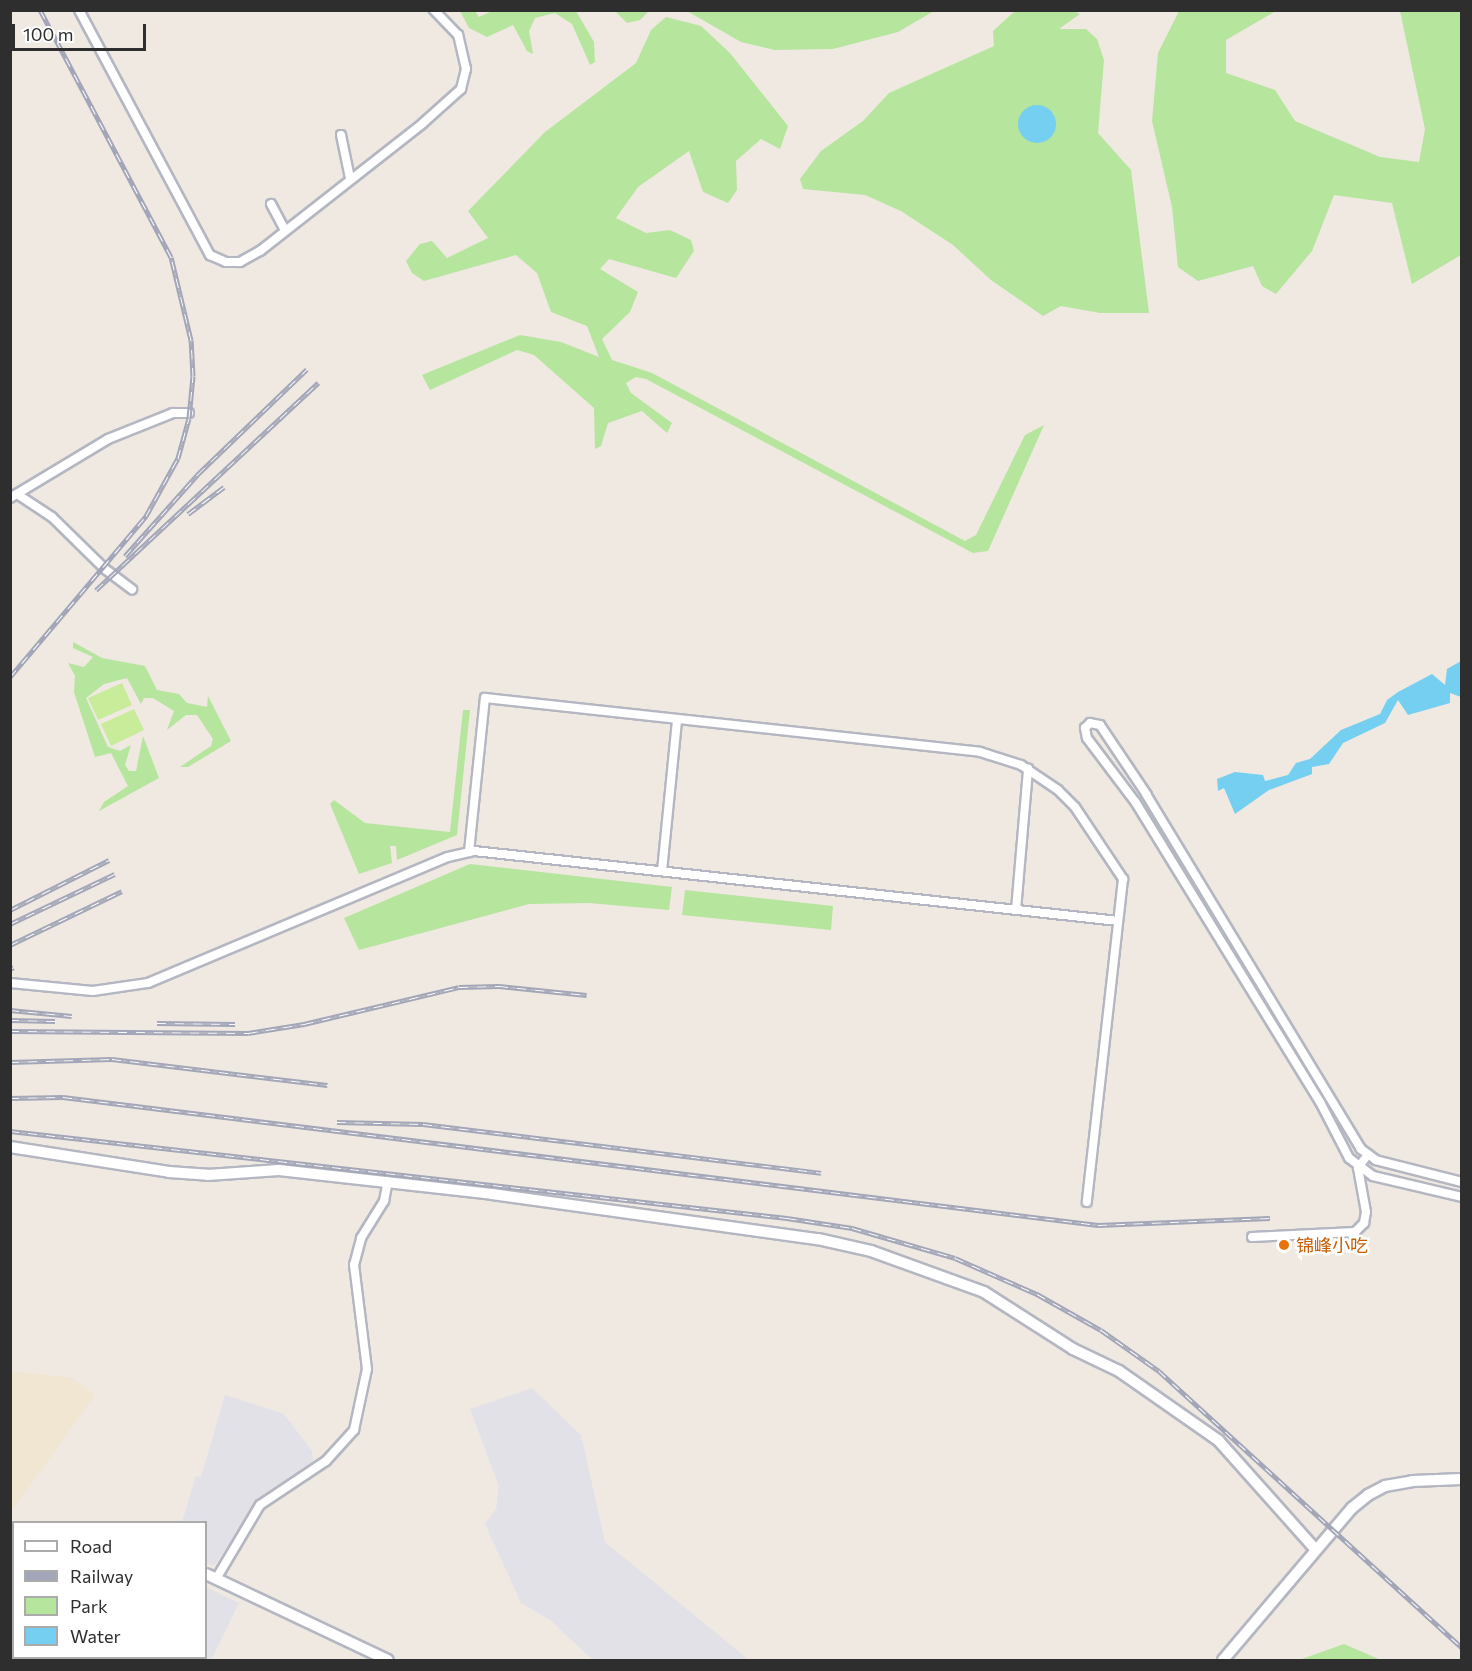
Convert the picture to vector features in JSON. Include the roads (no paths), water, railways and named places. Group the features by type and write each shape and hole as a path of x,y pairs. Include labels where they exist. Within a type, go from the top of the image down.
{"street":[{"path":"80,10 210,255 216,261 240,262 285,230 461,89 466,69 458,35 434,10"},
{"path":"341,135 350,178"},
{"path":"272,204 285,230"},
{"path":"14,496 108,440 172,413 189,414"},
{"path":"14,496 52,517 105,569 132,589"},
{"path":"469,852 485,698 980,752 1028,769 1075,807 1123,879 1087,1202"},
{"path":"662,871 678,720"},
{"path":"1252,1237 1355,1232 1364,1223 1366,1212 1358,1178 1320,1102 1136,803 1087,738 1085,728 1090,723 1100,725 1147,795 1360,1149 1376,1160 1461,1182"},
{"path":"1016,910 1028,769"},
{"path":"10,983 93,991 148,983 448,857 469,852 1118,921"},
{"path":"10,1147 169,1172 208,1175 279,1170 388,1181 818,1239 871,1251 984,1292 1073,1349 1119,1371 1218,1440 1316,1550"},
{"path":"1358,1178 1358,1168 1368,1154"},
{"path":"1349,1158 1358,1168 1373,1176 1461,1197"},
{"path":"388,1181 384,1201 361,1238 354,1265 367,1369 354,1430 326,1461 260,1504 211,1576 388,1660"},
{"path":"1223,1660 1352,1508 1385,1486 1461,1479"}],"water":[{"path":"1037,105 1050,111 1056,124 1050,137 1037,143 1024,137 1018,124 1024,111"},
{"path":"1461,661 1461,697 1450,693 1450,703 1408,715 1398,700 1385,723 1343,743 1329,764 1312,767 1312,774 1269,790 1235,814 1224,788 1218,791 1217,779 1235,772 1263,775 1265,781 1288,775 1296,763 1310,759 1341,730 1380,714 1387,700 1398,692 1432,674 1445,685 1447,669"}],"railway":[{"path":"10,677 146,516 178,458 189,418 193,376 191,340 171,257 40,10"},
{"path":"125,556 198,474 307,369"},
{"path":"96,590 318,383"},
{"path":"188,514 224,487"},
{"path":"10,910 109,860"},
{"path":"10,924 115,874"},
{"path":"10,945 122,891"},
{"path":"10,969 14,967"},
{"path":"10,1031 248,1033 304,1024 459,987 499,986 587,995"},
{"path":"10,1010 72,1016"},
{"path":"10,1020 55,1021"},
{"path":"157,1023 235,1024"},
{"path":"10,1062 112,1059 327,1085"},
{"path":"10,1098 63,1097 1098,1225 1270,1218"},
{"path":"337,1122 423,1124 821,1173"},
{"path":"10,1131 787,1218 852,1228 955,1258 1037,1294 1101,1330 1159,1371 1462,1648"}],"place":[{"name":"锦峰小吃","path":"1284,1245"}]}
